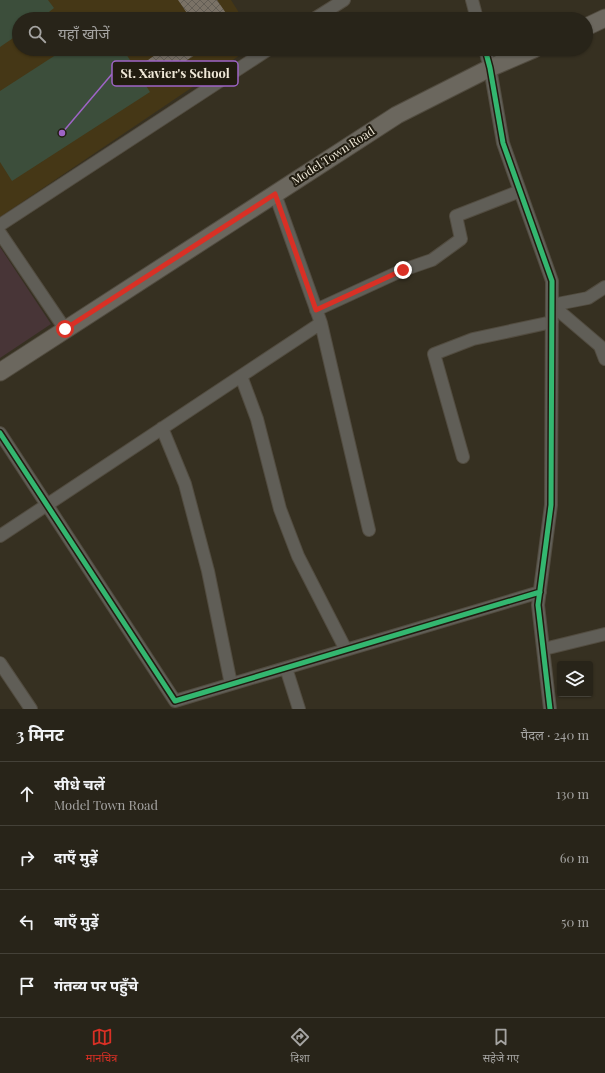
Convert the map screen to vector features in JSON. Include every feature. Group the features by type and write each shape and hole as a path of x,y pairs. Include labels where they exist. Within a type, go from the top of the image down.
{"main road":[{"path":"593,23 605,18"},
{"name":"Model Town Road","path":"0,372 397,115 490,68 518,56"}],"street":[{"path":"325,12 344,0"},
{"path":"472,0 475,12"},
{"path":"0,225 258,56"},
{"path":"487,56 503,143 552,281 551,505 538,605 550,709"},
{"path":"316,310 403,270 432,260 461,239 456,216 520,191"},
{"path":"275,194 321,324 369,530"},
{"path":"0,233 65,329"},
{"path":"552,305 588,298 605,287"},
{"path":"552,305 603,346 605,360"},
{"path":"463,457 434,354 473,339 552,322"},
{"path":"0,536 321,324"},
{"path":"241,376 257,419 280,510 298,556 346,650"},
{"path":"162,428 186,491 208,571 231,684"},
{"path":"0,433 175,705 231,684 540,592"},
{"path":"544,649 605,634"},
{"path":"0,663 31,709"},
{"path":"286,668 299,709"}],"shaded area":[{"path":"0,0 231,0 239,12 12,12 12,56 239,56 0,217"},
{"path":"0,247 51,324 0,358"}],"green space":[{"path":"0,0 48,0 54,8 49,12 12,12 12,39 0,47"},
{"path":"54,56 127,56 150,92 12,181 0,162 0,91"}],"building":[{"path":"178,0 217,0 225,12 186,12"},
{"path":"154,56 193,56 154,82 142,64"}],"cycle path":[{"path":"487,56 503,143 552,281 551,505 538,605 550,709"},
{"path":"0,433 175,701 540,592"}],"place":[{"name":"St. Xavier's School","path":"62,133"}],"route":[{"path":"65,329 275,194 316,310 403,270"}]}
